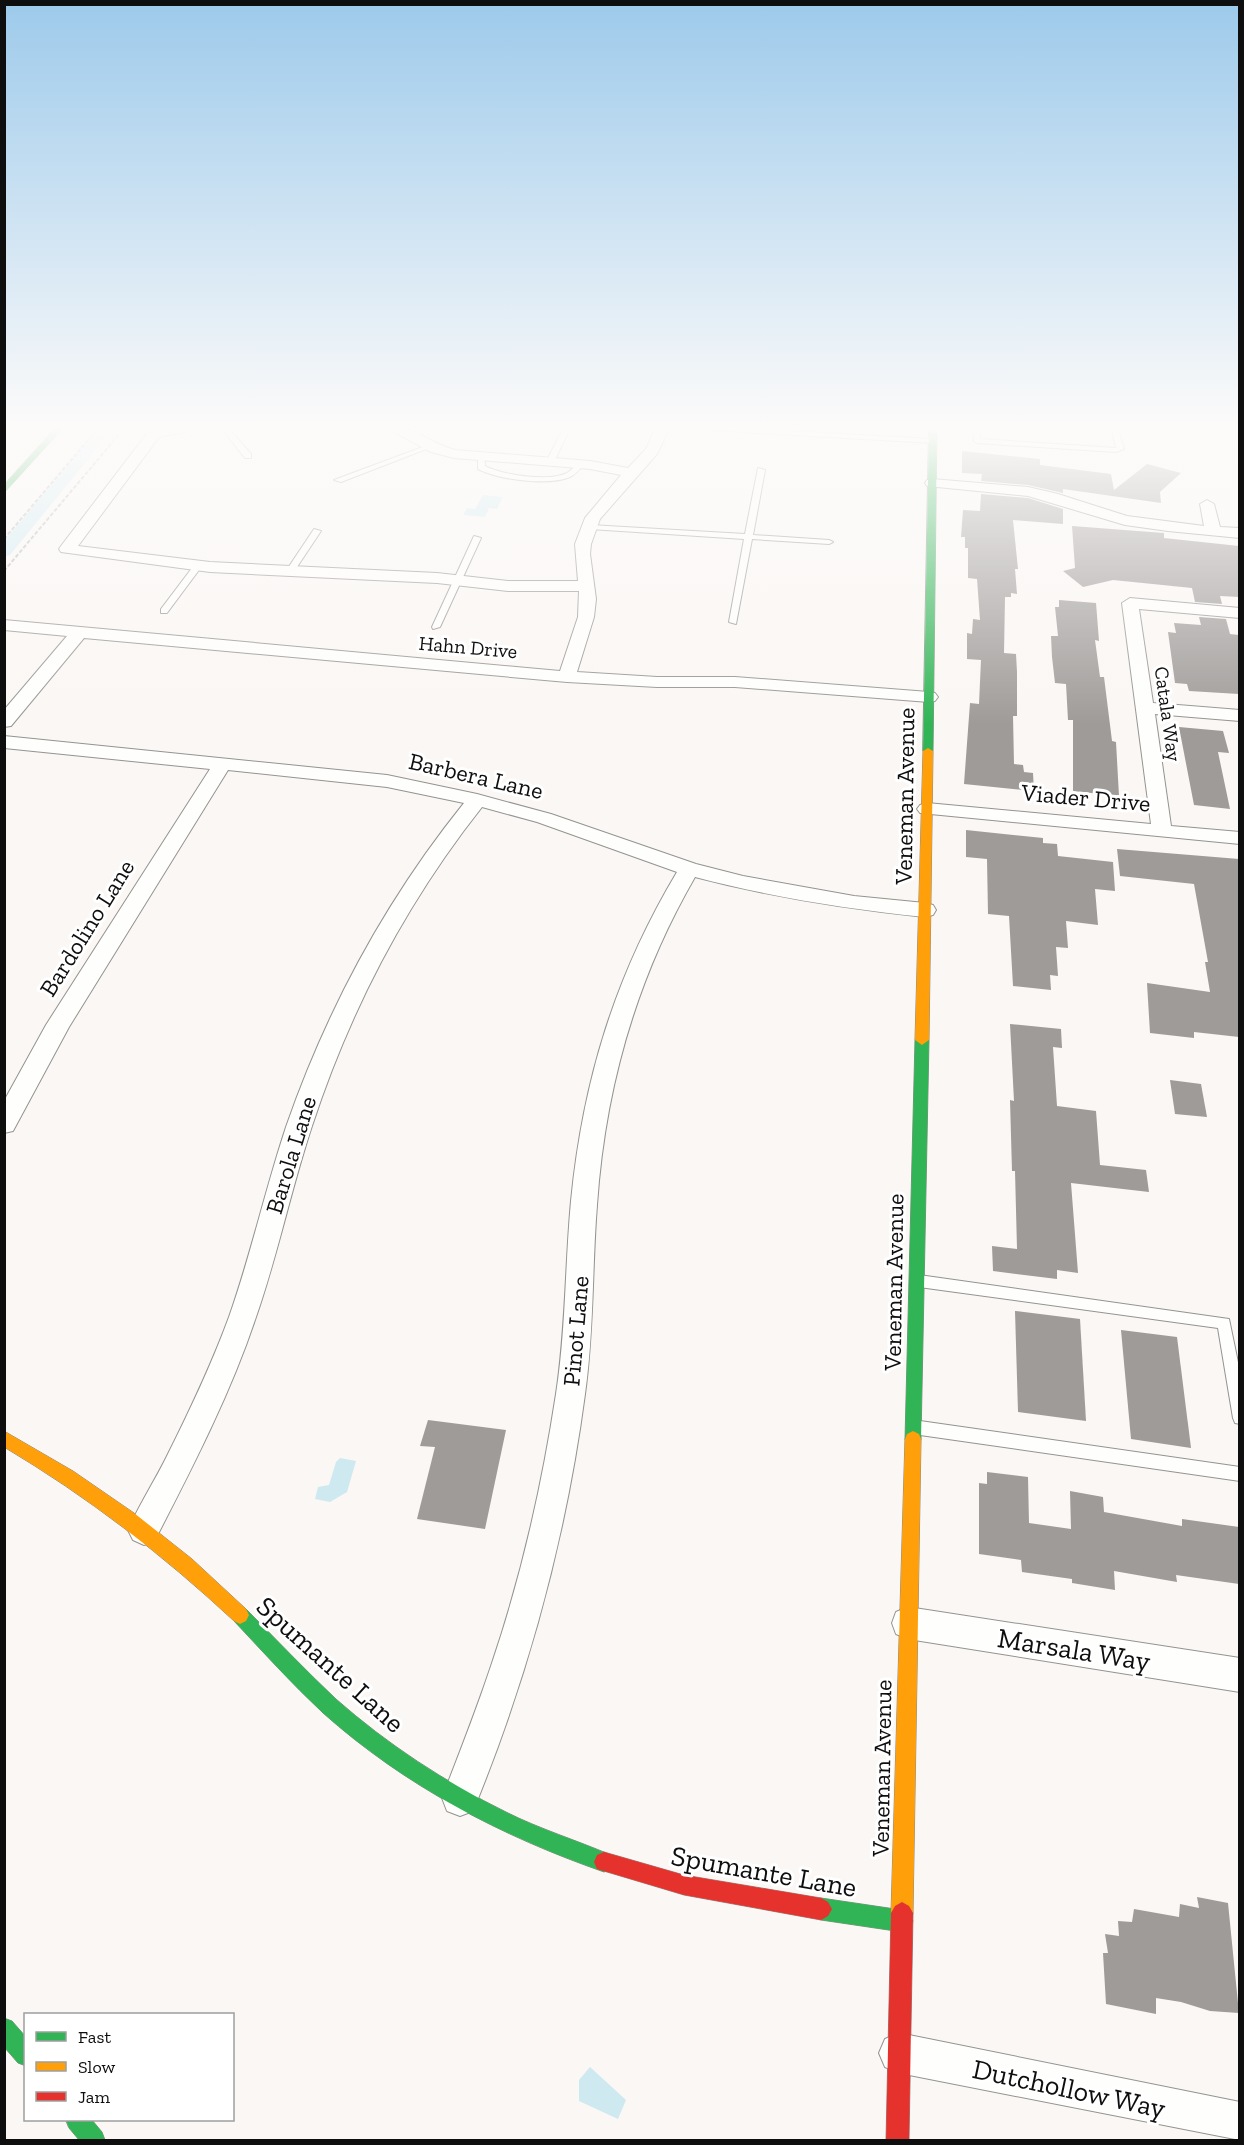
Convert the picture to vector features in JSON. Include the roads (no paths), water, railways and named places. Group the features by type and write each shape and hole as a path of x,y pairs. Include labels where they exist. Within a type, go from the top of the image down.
{"street":[{"path":"85,525 67,549 198,566 508,586 585,586"},
{"name":"Veneman Avenue","path":"897,2140 932,525"},
{"path":"1167,525 1239,533"},
{"path":"1212,525 1214,531"},
{"path":"567,677 586,617 588,599 585,586 583,544 590,527"},
{"name":"Catala Way","path":"1162,831 1130,603 1239,613"},
{"name":"Hahn Drive","path":"4,625 567,677 657,682 735,682 929,698"},
{"path":"4,722 79,633"},
{"path":"1144,708 1239,716"},
{"name":"Barbera Lane","path":"4,742 387,781 477,800 544,818 689,869 797,895 925,910"},
{"name":"Bardolino Lane","path":"4,1124 58,1025 222,764"},
{"name":"Barola Lane","path":"144,1530 189,1446 224,1369 254,1286 282,1177 310,1094 340,1019 370,957 399,907 429,862 477,800"},
{"name":"Viader Drive","path":"927,809 1239,838"},
{"name":"Pinot Lane","path":"460,1798 508,1666 534,1575 560,1465 572,1389 580,1295 584,1201 592,1137 609,1051 630,983 651,934 689,869"},
{"name":"Spumante Lane","path":"4,1438 37,1456 144,1530 210,1586 344,1718 422,1775 460,1798 511,1825 600,1862 685,1885 902,1921"},
{"name":"Marsala Way","path":"908,1623 1239,1675"},
{"path":"4,2029 24,2053"},
{"name":"Dutchollow Way","path":"899,2053 1239,2122"},
{"path":"78,2121 94,2140"}],"lane":[{"path":"733,622 750,525"},
{"path":"590,527 829,542"},
{"path":"290,571 317,531"},
{"path":"436,627 477,538"},
{"path":"164,611 198,566"},
{"path":"916,1280 1224,1323 1239,1418"},
{"path":"913,1427 1239,1474"}],"water":[{"path":"340,1458 356,1461 347,1492 330,1502 315,1499 318,1487 329,1485 336,1462"},
{"path":"590,2067 626,2100 618,2119 579,2101 579,2080"}],"waterway":[{"path":"4,552 26,525"}]}
